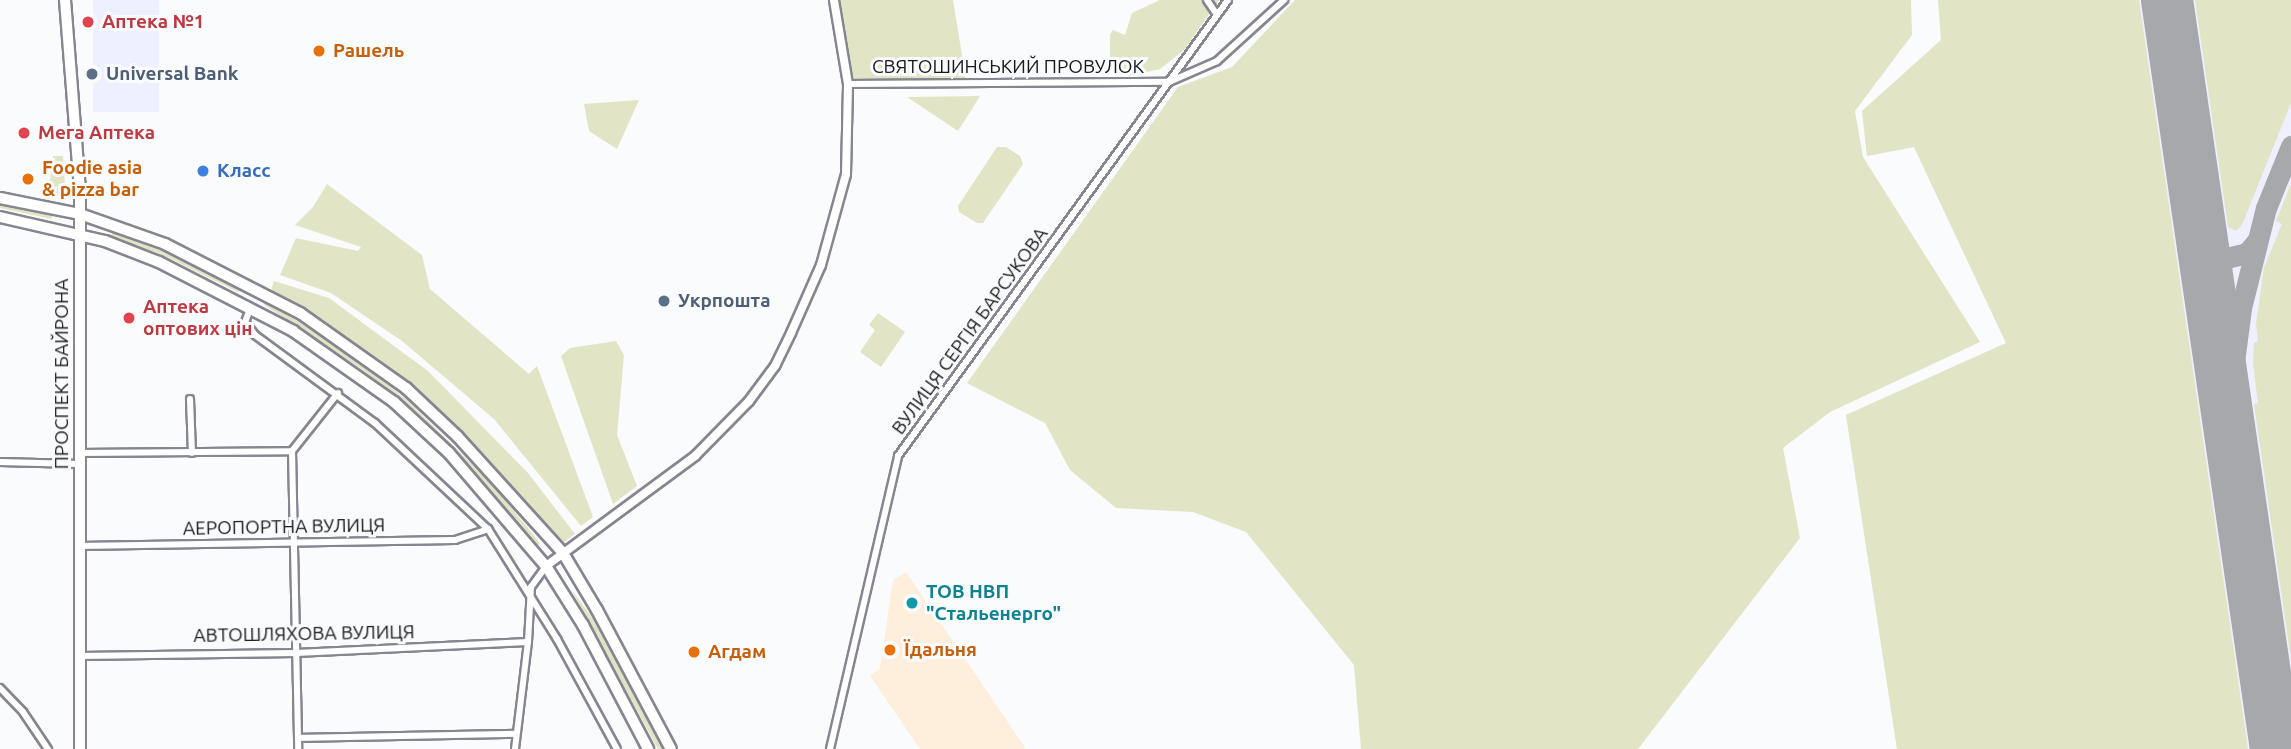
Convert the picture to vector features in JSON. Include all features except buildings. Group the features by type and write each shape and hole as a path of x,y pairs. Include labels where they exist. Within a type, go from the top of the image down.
{"main road":[{"name":"ПРОСПЕКТ БАЙРОНА","path":"65,0 80,214 80,749"},
{"path":"0,198 80,214 165,244 260,290 346,343 406,388 458,437 563,553 597,610 671,749"},
{"path":"0,216 105,241 159,262 251,307 315,345 394,402 449,453 546,566 583,625 648,749"},
{"path":"251,307 260,290"}],"street":[{"path":"515,749 533,580 546,566 695,456 749,401 775,366 821,265 842,198 846,174 848,84 834,0"},
{"path":"1207,0 1217,15"},
{"name":"ВУЛИЦЯ СЕРГІЯ БАРСУКОВА","path":"830,749 898,456 1228,0"},
{"path":"1169,82 1217,61 1284,0"},
{"name":"СВЯТОШИНСЬКИЙ ПРОВУЛОК","path":"848,84 1169,82"},
{"path":"251,307 246,322 255,335 338,393 424,466 488,529 530,593 617,749"},
{"path":"298,749 292,451 338,393"},
{"path":"190,399 192,453"},
{"path":"0,463 192,453 292,451"},
{"name":"АЕРОПОРТНА ВУЛИЦЯ","path":"79,546 455,540 488,529"},
{"name":"АВТОШЛЯХОВА ВУЛИЦЯ","path":"80,656 296,653 528,642"},
{"path":"0,688 23,712 48,749"},
{"path":"298,738 516,734"}],"shaded area":[{"path":"93,0 159,0 159,112 93,112"},
{"path":"1939,0 2291,0 2291,749 1897,749 1846,415 2006,343 1914,147 1867,156 1862,111 1941,40"},
{"path":"906,572 1026,749 920,749 870,676 880,668 893,580"}],"green space":[{"path":"837,0 953,0 966,80 856,81 851,73"},
{"path":"1160,0 1219,0 1184,50 1160,69 1130,76 1110,70 1110,35 1113,30 1125,35 1132,13"},
{"path":"1295,0 1911,0 1912,35 1855,111 1863,157 1980,342 1830,412 1783,448 1800,538 1638,749 1361,749 1354,665 1246,532 1193,512 1116,508 1070,470 1045,423 967,383 1178,87 1232,67"},
{"path":"1938,0 2139,0 2248,749 1897,749 1846,415 2006,343 1914,147 1867,156 1862,111 1941,40"},
{"path":"2195,0 2291,0 2291,103 2242,225 2236,231 2228,227"},
{"path":"980,96 958,131 907,97"},
{"path":"639,100 617,149 589,131 584,104"},
{"path":"997,147 1006,147 1020,156 1023,164 983,223 977,223 959,212 958,206"},
{"path":"53,156 63,156 65,188 58,196 53,196 49,189"},
{"path":"327,184 422,255 430,289 529,374 537,366 593,517 581,526 494,419 402,341 331,293 280,275 296,238 358,251 361,247 295,225 313,207"},
{"path":"2291,184 2291,660 2254,404 2258,403 2253,364 2254,343 2258,341 2256,323 2264,268 2282,224 2276,221"},
{"path":"0,203 53,214 52,219 0,208"},
{"path":"112,232 170,254 240,288 238,292 169,258 111,236"},
{"path":"274,281 329,298 428,371 528,473 575,534 560,545 466,438 397,376 310,312 271,291"},
{"path":"266,301 347,353 407,400 492,484 540,543 537,546 490,489 415,413 363,370 263,304"},
{"path":"878,313 905,332 881,367 860,352 875,330 869,325"},
{"path":"616,341 624,355 617,435 637,486 613,504 561,356 570,348"},
{"path":"571,589 594,620 663,749 658,749"}],"taxiway":[{"path":"2235,466 2233,370 2241,308 2266,208 2291,146"},
{"path":"2201,234 2214,253 2226,258 2247,253 2257,241"}],"runway":[{"path":"2167,0 2276,749"}],"place":[{"name":"Аптека №1","path":"88,22"},
{"name":"Рашель","path":"319,51"},
{"name":"Universal Bank","path":"92,74"},
{"name":"Мега Аптека","path":"24,133"},
{"name":"Класс","path":"203,171"},
{"name":"Foodie asia & pizza bar","path":"28,179"},
{"name":"Укрпошта","path":"664,301"},
{"name":"Аптека оптових цін","path":"129,318"},
{"name":"ТОВ НВП \"Стальенерго\"","path":"912,603"},
{"name":"Їдальня","path":"890,650"},
{"name":"Агдам","path":"694,652"}]}
